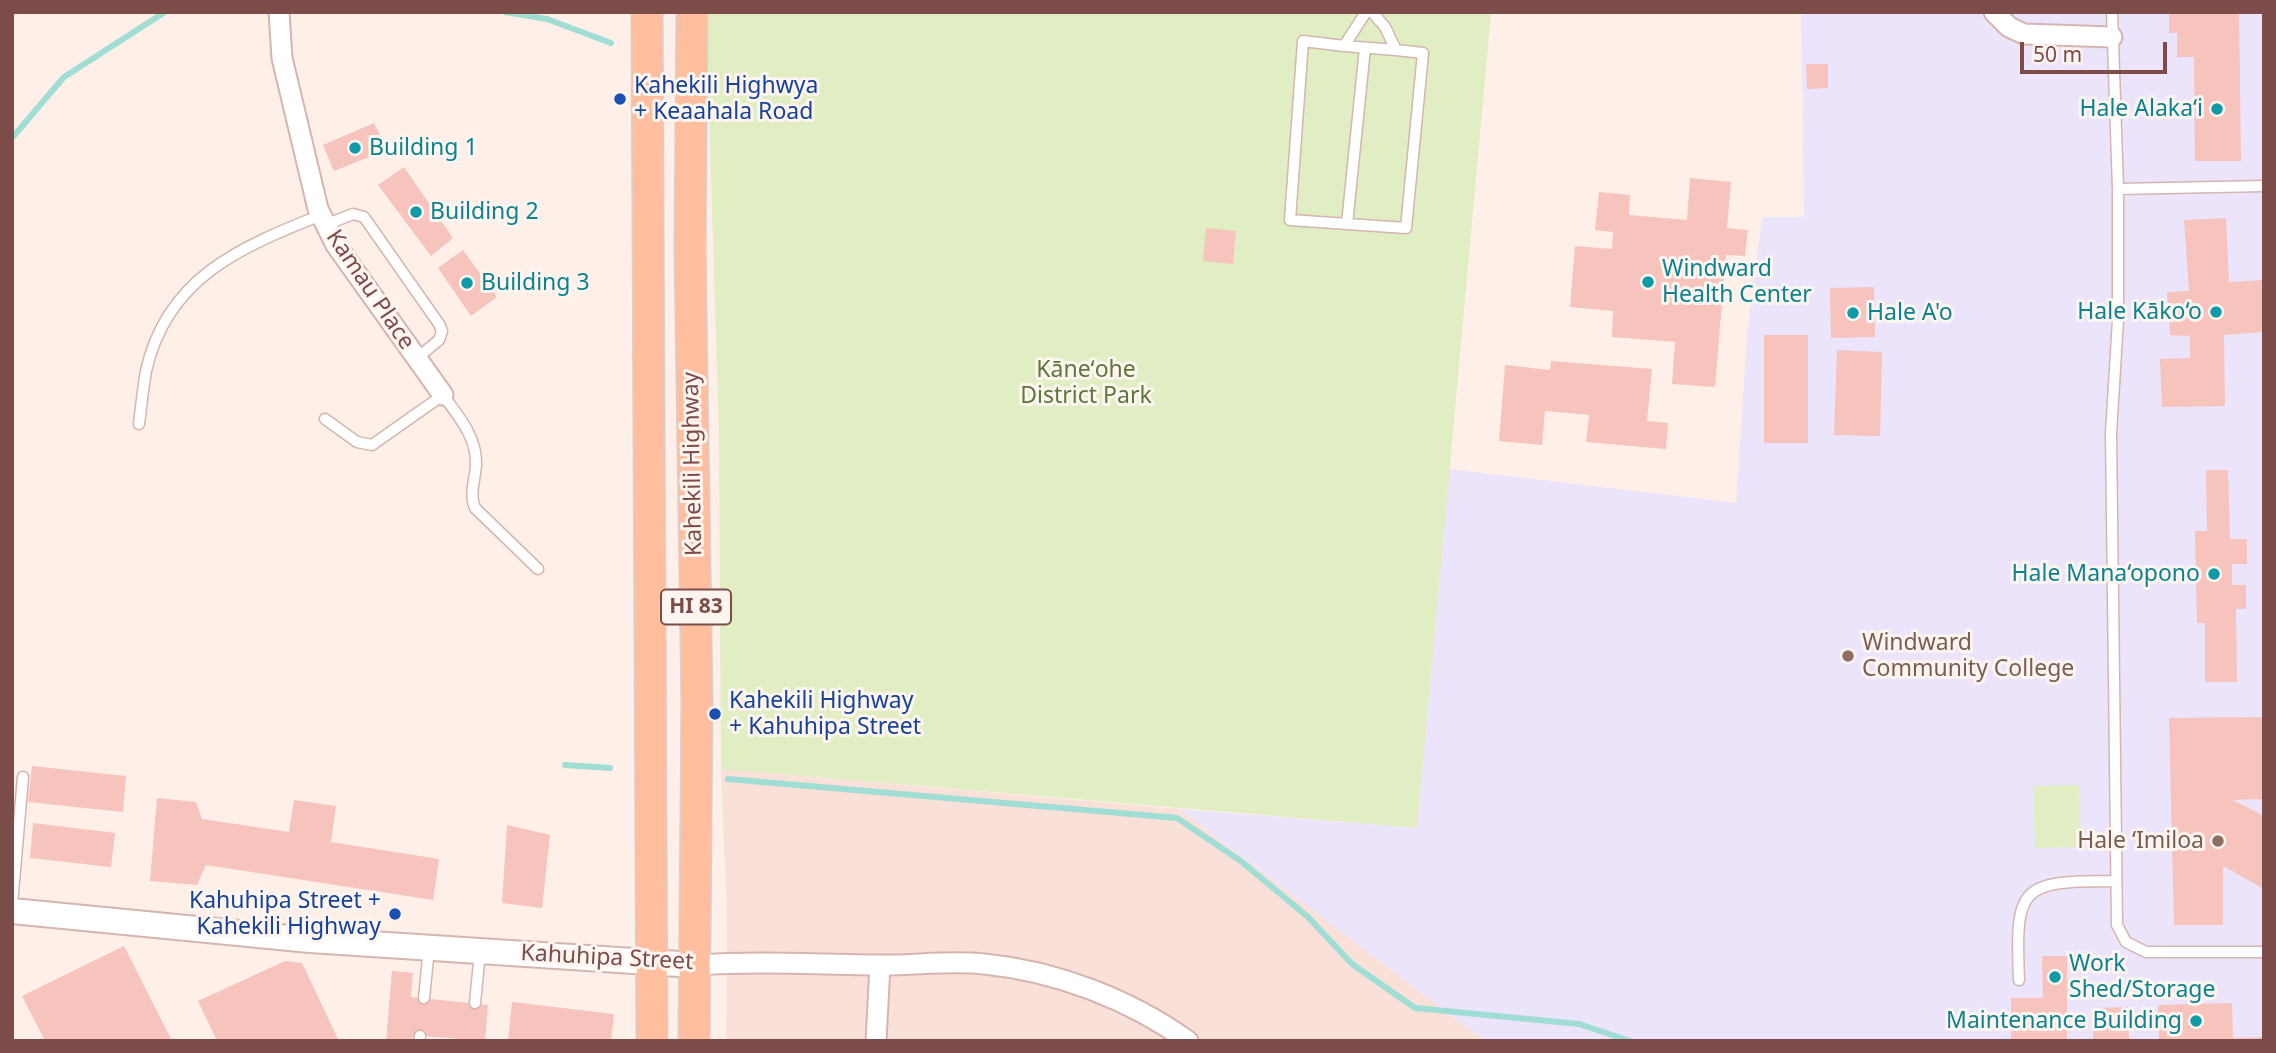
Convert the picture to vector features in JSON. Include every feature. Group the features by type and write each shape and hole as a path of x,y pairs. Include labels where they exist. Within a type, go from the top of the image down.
{"main road":[{"name":"Kahekili Highway","path":"647,12 652,1041"},
{"name":"Kahekili Highway","path":"692,12 690,249 697,703 694,1041"}],"street":[{"name":"Kamau Place","path":"279,12 282,58 323,220 443,396"},
{"path":"1994,12 2009,27 2024,34 2112,37"},
{"name":"Kahuhipa Street","path":"12,911 310,940 651,963 984,963 1032,972 1086,987 1131,1007 1188,1041"},
{"path":"876,1041 880,965"}],"lane":[{"path":"1345,46 1366,12"},
{"path":"1372,12 1385,27 1396,50"},
{"path":"2112,12 2118,189 2118,320 2111,433 2114,881 2119,932 2126,942 2138,950 2264,952"},
{"path":"1303,41 1365,48 1423,53 1406,228 1290,220 1303,41"},
{"path":"1348,224 1365,48"},
{"path":"2118,189 2264,186"},
{"path":"139,424 152,351 184,295 233,253 323,220 353,214 365,218 439,324 442,331 439,340 416,358"},
{"path":"325,419 362,445 372,445 443,396 467,429 474,447 472,495 475,508 538,569"},
{"path":"12,905 23,777"},
{"path":"2020,979 2017,922 2030,895 2054,882 2114,881"},
{"path":"424,998 429,947"},
{"path":"475,1003 480,950"}],"shaded area":[{"name":"Windward Community College","path":"1801,12 2264,12 2264,1041 1485,1041 1179,809 1417,828 1449,469 1736,503 1747,335 1762,217 1804,217"},
{"path":"721,769 1179,809 1485,1041 726,1041 727,916"}],"green space":[{"name":"Kāneʻohe District Park","path":"706,12 1491,12 1417,828 721,769 719,437"},
{"path":"2079,785 2081,847 2035,848 2033,786"}],"building":[{"name":"Hale Alaka‘i","path":"2169,12 2239,12 2241,161 2195,161 2194,57 2177,57 2177,33 2169,33"},
{"path":"1806,64 1828,64 1828,88 1807,89"},
{"name":"Building 1","path":"374,123 387,150 334,171 323,145"},
{"name":"Building 2","path":"404,167 453,238 431,256 378,185"},
{"name":"Windward Health Center","path":"1690,178 1731,182 1727,228 1748,230 1745,256 1726,255 1715,387 1672,384 1675,342 1612,337 1613,311 1570,307 1575,246 1612,249 1613,232 1595,230 1599,192 1630,195 1629,215 1687,220"},
{"name":"Hale Kāko‘o","path":"2226,218 2229,282 2264,280 2264,332 2224,335 2225,406 2162,407 2160,359 2190,358 2190,336 2170,335 2167,292 2189,291 2184,220"},
{"path":"1206,228 1236,231 1233,264 1203,261"},
{"name":"Building 3","path":"463,250 497,297 471,316 438,268"},
{"name":"Hale A'o","path":"1874,287 1875,337 1831,338 1830,288"},
{"path":"1764,335 1808,335 1808,443 1764,443"},
{"path":"1837,350 1882,352 1880,436 1834,435"},
{"path":"1551,361 1652,369 1647,421 1668,423 1666,449 1586,442 1589,415 1545,411 1542,445 1499,441 1505,365 1550,370"},
{"name":"Hale Mana‘opono","path":"2206,470 2228,470 2230,539 2247,539 2247,564 2232,564 2232,585 2246,585 2246,609 2236,609 2237,682 2205,682 2205,623 2197,623 2195,531 2207,531"},
{"name":"Hale ‘Imiloa","path":"2264,717 2264,799 2233,800 2264,816 2264,889 2223,866 2223,925 2174,925 2169,718"},
{"path":"32,766 126,776 123,812 28,802"},
{"path":"157,798 196,802 202,819 289,832 294,800 336,806 331,842 439,859 433,900 206,865 197,885 150,881"},
{"path":"33,823 115,833 111,867 30,858"},
{"path":"507,825 550,835 542,908 502,903"},
{"path":"124,946 172,1041 45,1041 22,996"},
{"path":"2042,956 2067,956 2067,1041 2011,1041 2011,998 2043,998"},
{"path":"285,961 302,963 339,1041 217,1041 198,1001"},
{"path":"392,971 413,973 411,997 488,1005 485,1041 413,1035 412,1041 386,1041"},
{"path":"512,1002 614,1014 611,1041 508,1041"},
{"name":"Maintenance Building","path":"2232,1003 2233,1038 2264,1037 2264,1041 2159,1041 2158,1005"},
{"path":"2128,1007 2129,1041 2093,1041 2093,1008"}],"waterway":[{"path":"12,138 64,77 165,12"},
{"path":"505,12 547,19 611,43"},
{"path":"565,765 610,768"},
{"path":"728,779 1177,818 1242,862 1308,917 1352,964 1415,1008 1579,1024 1630,1041"}],"place":[{"name":"Kahekili Highwya + Keaahala Road","path":"620,99"},
{"name":"Hale Alaka‘i","path":"2217,109"},
{"name":"Building 1","path":"355,148"},
{"name":"Building 2","path":"416,212"},
{"name":"Windward Health Center","path":"1648,282"},
{"name":"Building 3","path":"467,283"},
{"name":"Hale Kāko‘o","path":"2216,312"},
{"name":"Hale A'o","path":"1853,313"},
{"name":"Hale Mana‘opono","path":"2214,574"},
{"name":"Windward Community College","path":"1848,656"},
{"name":"Kahekili Highway + Kahuhipa Street","path":"715,714"},
{"name":"Hale ‘Imiloa","path":"2218,841"},
{"name":"Kahuhipa Street + Kahekili Highway","path":"395,914"},
{"name":"Work Shed/Storage","path":"2055,977"},
{"name":"Maintenance Building","path":"2196,1021"}]}
